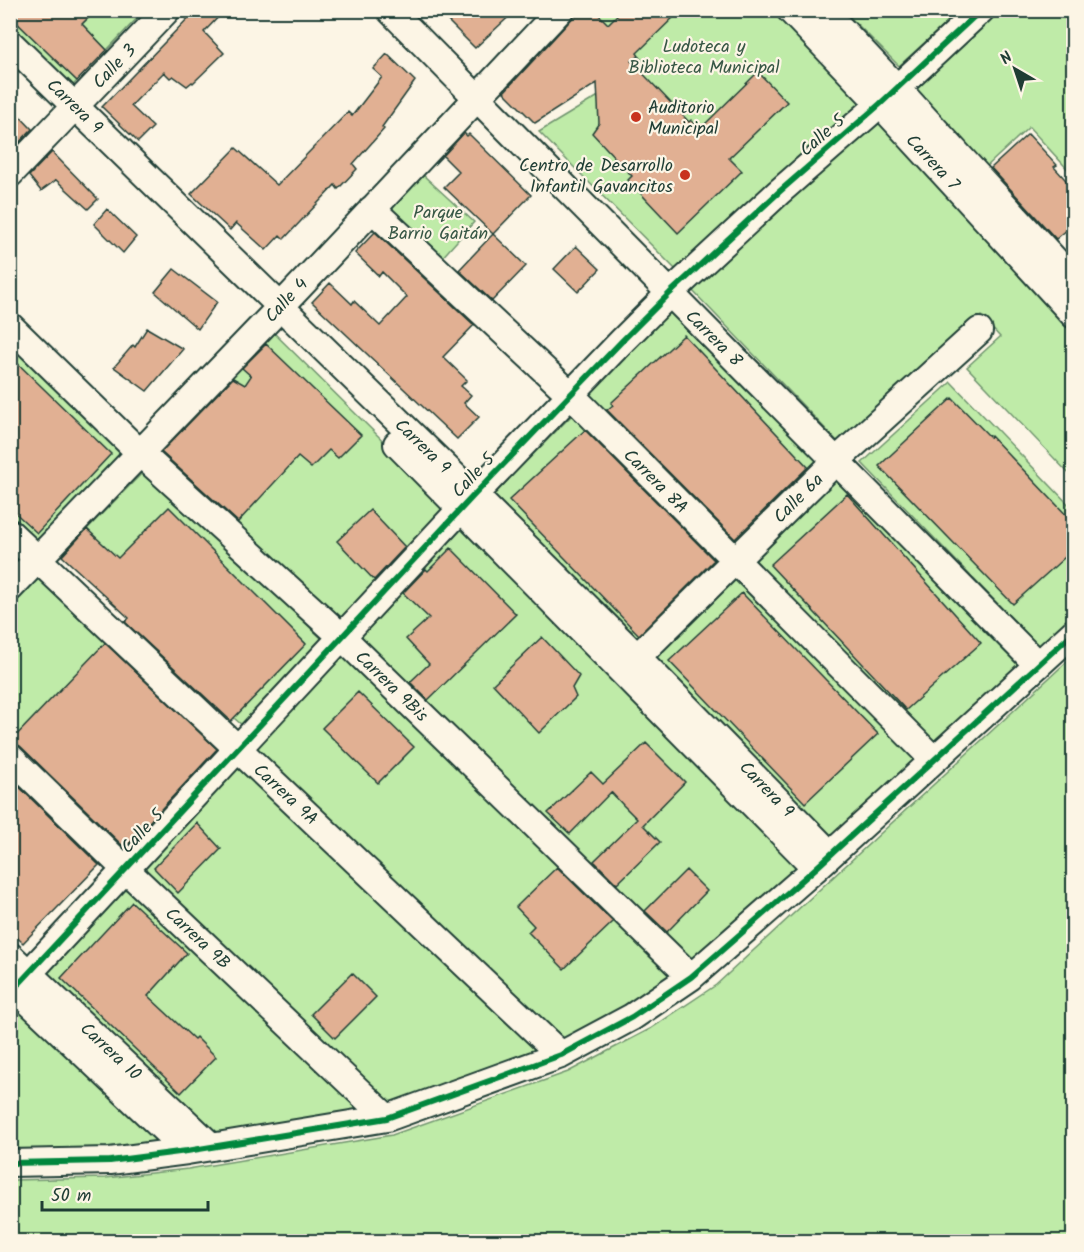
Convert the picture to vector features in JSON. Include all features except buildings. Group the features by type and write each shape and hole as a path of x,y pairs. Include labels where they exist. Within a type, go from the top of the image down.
{"street":[{"name":"Calle 3","path":"10,174 167,10"},
{"name":"Carrera 8","path":"390,10 1038,665"},
{"name":"Calle 4","path":"10,588 560,10"},
{"name":"Carrera 7","path":"790,10 889,96 1074,280"},
{"name":"Carrera 7","path":"823,10 889,96 1074,315"},
{"name":"Calle 5","path":"16,975 126,870 468,502 670,293 981,10"},
{"name":"Carrera 9","path":"10,43 70,112 468,502 823,861"},
{"name":"Carrera 9","path":"10,66 70,112"},
{"name":"Carrera 8A","path":"372,209 570,394 934,760"},
{"name":"Carrera 9Bis","path":"10,326 140,453 342,637 692,977"},
{"name":"Calle 6a","path":"630,664 836,461 979,331"},
{"name":"Carrera 9A","path":"10,533 561,1055"},
{"path":"10,1163 110,1161 187,1151 387,1118 561,1055 632,1017 692,977 1074,632"},
{"name":"Carrera 9B","path":"10,756 126,870 387,1118"},
{"name":"Carrera 10","path":"16,975 212,1147"},
{"name":"Carrera 10","path":"16,975 187,1151"}],"green space":[{"path":"96,11 144,11 107,50 82,24"},
{"name":"Ludoteca y Biblioteca Municipal","path":"594,11 781,11 875,105 682,276 539,132 648,66"},
{"path":"844,11 959,11 899,66"},
{"path":"993,11 1073,11 1073,175 1029,127 985,168 906,88"},
{"path":"10,16 77,81 66,93 11,38"},
{"path":"880,116 1073,325 1073,478 967,367 1000,337 981,316 840,444 690,288"},
{"name":"Parque Barrio Gaitán","path":"423,175 474,222 440,260 389,207"},
{"path":"675,306 826,460 735,546 587,396"},
{"path":"269,328 451,508 340,623 153,447"},
{"path":"10,336 130,452 36,549 11,524"},
{"path":"951,382 1073,509 1073,619 1041,649 862,463"},
{"path":"575,412 719,562 636,645 491,497"},
{"path":"146,469 322,639 243,726 234,718 87,529","holes":["223,563 305,643 280,669"]},
{"path":"840,476 1023,664 934,746 750,561"},
{"path":"462,520 806,866 693,967 351,637"},
{"path":"39,566 230,748 124,860 11,749 10,595"},
{"path":"739,576 922,760 832,843 653,658"},
{"path":"341,653 673,977 627,1007 561,1041 251,748"},
{"path":"1073,656 1073,1241 11,1241 11,1180 105,1178 188,1169 392,1135 568,1072 650,1029 716,985"},
{"path":"238,754 555,1053 387,1114 129,870"},
{"path":"127,883 370,1112 215,1138 40,974"},
{"path":"10,995 172,1148 11,1159"}],"cycle path":[{"path":"15,988 474,495 622,341 779,192 880,104 981,10"},
{"path":"10,1163 110,1161 187,1151 387,1118 561,1055 632,1017 691,977 816,868 1074,632"}],"place":[{"name":"Auditorio Municipal","path":"636,117"},
{"name":"Centro de Desarrollo Infantil Gavancitos","path":"685,175"}]}
